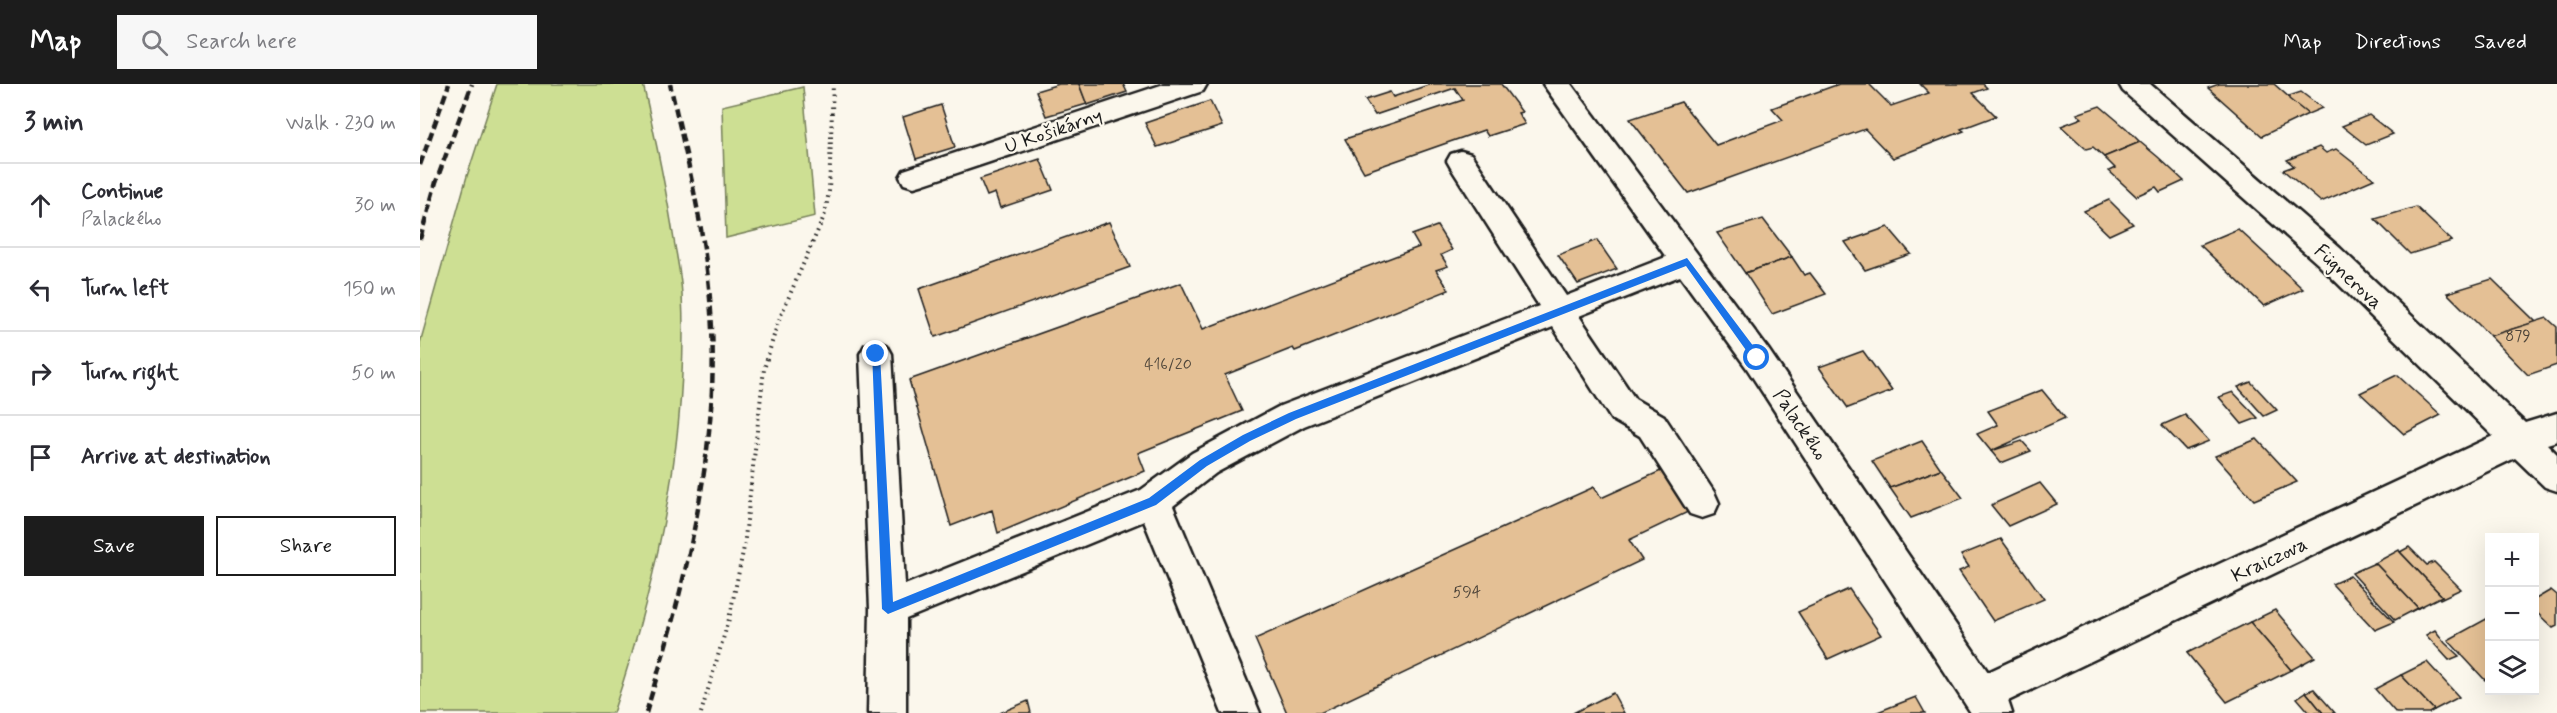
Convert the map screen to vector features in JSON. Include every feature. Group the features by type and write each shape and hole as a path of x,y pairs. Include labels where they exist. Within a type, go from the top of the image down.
{"street":[{"name":"U Košikárny","path":"914,177 1193,84"},
{"name":"Palackého","path":"1557,84 1757,358 1988,704"},
{"name":"Fügnerova","path":"2133,84 2329,256 2557,476"},
{"path":"1461,160 1558,313 1623,409 1652,426 1702,503"},
{"path":"888,609 1153,501 1204,463 1292,416 1687,261"},
{"path":"876,354 888,609 887,713"},
{"name":"Kraiczova","path":"1988,704 2521,439 2557,427"},
{"path":"1153,501 1241,713"}],"path":[{"path":"701,713 729,619 744,547 764,369 778,322 825,214 829,191 833,84"}],"green space":[{"path":"497,84 643,84 667,201 682,294 683,346 675,453 656,559 629,663 613,713 420,713 420,343 467,176"},
{"path":"803,87 815,216 726,238 722,106"}],"building":[{"path":"1059,84 1079,84 1087,104 1046,116 1036,91"},
{"path":"1079,84 1123,84 1127,92 1087,105"},
{"path":"1431,84 1501,84 1522,112 1518,113 1525,124 1488,136 1484,130 1364,172 1345,139 1463,100 1455,88 1375,115 1365,100 1390,92 1393,97"},
{"path":"1839,84 1869,84 1891,106 1929,93 1920,84 1983,84 1987,88 1973,93 1996,116 1961,129 1964,131 1893,158 1865,129 1688,193 1630,119 1681,102 1716,145 1783,120 1772,108"},
{"path":"2219,84 2274,84 2308,114 2262,136 2208,88"},
{"path":"2301,92 2322,108 2308,114 2289,99 2289,96"},
{"path":"1210,101 1222,126 1157,147 1145,123"},
{"path":"941,105 955,147 916,159 903,117"},
{"path":"2100,106 2140,142 2104,157 2093,147 2086,149 2061,126 2082,118 2077,114"},
{"path":"2369,115 2393,134 2366,145 2342,126"},
{"path":"2140,142 2184,181 2160,192 2156,187 2136,196 2109,171 2115,168 2104,157"},
{"path":"2319,147 2326,153 2336,149 2374,179 2321,202 2283,170 2294,166 2287,160"},
{"path":"1040,159 1053,190 1000,208 995,193 987,196 980,179"},
{"path":"2109,200 2133,224 2109,235 2084,211"},
{"path":"2416,207 2452,241 2410,254 2375,219"},
{"path":"1763,219 1792,257 1745,273 1717,233"},
{"path":"1109,222 1130,267 935,337 919,289"},
{"path":"1437,226 1452,250 1441,255 1448,266 1436,270 1449,290 1295,351 1293,348 1225,375 1242,411 1138,453 1145,471 998,533 992,510 951,526 909,380 1181,283 1203,329 1419,247 1412,235"},
{"path":"1888,227 1911,254 1865,270 1845,242"},
{"path":"2238,229 2303,289 2264,306 2200,245"},
{"path":"1597,240 1617,269 1578,284 1558,255"},
{"path":"1792,257 1804,275 1810,273 1826,294 1772,314 1745,273"},
{"path":"2492,279 2536,322 2490,336 2447,293"},
{"path":"2547,318 2557,327 2557,365 2528,375 2490,336"},
{"path":"1863,351 1892,391 1848,408 1819,367"},
{"path":"2397,375 2441,415 2404,434 2360,393"},
{"path":"2251,382 2277,410 2264,416 2238,387"},
{"path":"2042,390 2065,418 1991,451 1977,434 1998,425 1988,411"},
{"path":"2233,392 2258,418 2242,424 2219,397"},
{"path":"2185,415 2209,441 2186,450 2162,425"},
{"path":"2257,439 2297,482 2254,500 2215,456"},
{"path":"1922,441 1941,469 1890,488 1872,461"},
{"path":"2022,441 2031,451 2001,463 1991,451"},
{"path":"1941,469 1963,498 1911,518 1890,488"},
{"path":"1663,470 1690,511 1629,540 1642,560 1320,713 1287,713 1255,639 1594,487 1601,498"},
{"path":"2040,483 2057,504 2008,526 1991,505"},
{"path":"2001,539 2044,599 1993,621 1959,571 1969,567 1961,555"},
{"path":"2409,547 2427,565 2434,562 2461,589 2440,599 2439,597 2442,596 2400,552"},
{"path":"2399,550 2442,596 2418,608 2375,563"},
{"path":"2375,563 2418,608 2395,620 2352,573"},
{"path":"2350,576 2394,622 2375,630 2332,584"},
{"path":"1849,589 1881,635 1828,659 1798,612"},
{"path":"2551,590 2557,595 2557,626 2553,628 2539,615 2539,597"},
{"path":"2275,610 2315,657 2291,670 2250,622"},
{"path":"2485,620 2485,680 2448,640"},
{"path":"2250,622 2291,670 2227,702 2187,653"},
{"path":"2435,630 2459,656 2449,660 2426,635"},
{"path":"2427,662 2459,697 2434,710 2401,675"},
{"path":"2401,675 2434,710 2429,713 2396,713 2375,689"},
{"path":"2314,689 2335,713 2323,713 2306,692"},
{"path":"2306,692 2323,713 2310,713 2297,698"},
{"path":"1613,693 1624,713 1573,713"},
{"path":"1916,697 1925,713 1875,713"},
{"path":"1028,701 1031,713 1000,713"}],"railway":[{"path":"420,165 449,84"},
{"path":"420,239 436,182 472,84"},
{"path":"646,713 674,615 697,515 711,413 713,363 705,254 670,84"}],"route":[{"path":"876,354 888,609 1153,501 1204,463 1292,416 1687,261 1757,358"}]}
